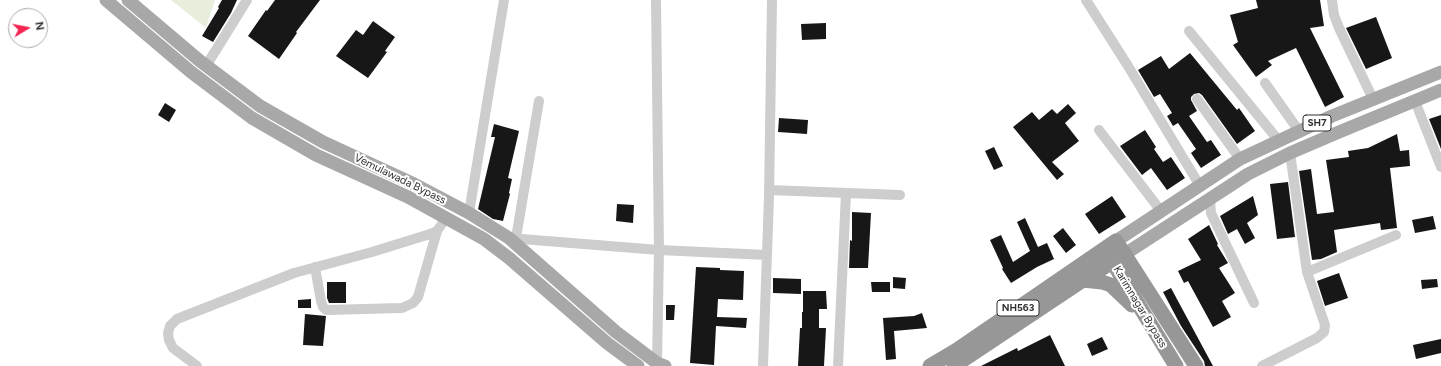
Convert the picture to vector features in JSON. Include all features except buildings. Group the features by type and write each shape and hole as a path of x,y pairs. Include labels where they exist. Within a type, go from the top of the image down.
{"highway":[{"name":"Karimnagar Bypass","path":"1110,245 1196,366"},
{"name":"NH563","path":"930,366 957,350 1110,245"},
{"name":"Karimnagar Bypass","path":"1119,258 1152,326 1176,366"},
{"name":"NH563","path":"954,366 1083,280 1119,258"},
{"path":"1083,280 1102,282 1111,286 1124,296 1152,326"}],"main road":[{"name":"Vemulawada Bypass","path":"106,0 191,72 252,118 316,155 408,198 484,239 510,258 607,343 638,366"},
{"name":"Vemulawada Bypass","path":"128,0 206,66 260,106 323,142 414,184 512,238 616,332 661,364"},
{"name":"SH7","path":"1110,245 1240,159 1299,131 1441,72"},
{"name":"SH7","path":"1119,258 1248,174 1290,153 1441,90"}],"street":[{"path":"206,66 247,0"},
{"path":"469,213 504,0"},
{"path":"656,0 661,364"},
{"path":"764,366 772,0"},
{"path":"1086,0 1128,66 1200,186"},
{"path":"1332,0 1334,15 1339,28 1373,99"},
{"path":"1189,31 1279,141"},
{"path":"1265,83 1299,131"},
{"path":"1197,99 1240,159"},
{"path":"539,101 512,238 659,250 766,255"},
{"path":"1415,101 1441,167"},
{"path":"1099,130 1161,211"},
{"path":"1262,366 1317,338 1324,332 1325,325 1307,272 1290,153"},
{"path":"769,190 900,195"},
{"path":"838,366 846,193"},
{"path":"1210,198 1211,213 1254,303"},
{"path":"315,267 321,301 326,310 402,308 414,303 418,297 437,231 446,218"},
{"path":"197,366 173,348 169,340 168,333 170,326 177,319 294,273 372,252 437,231"},
{"path":"1307,272 1396,235"}],"green space":[{"path":"171,0 215,0 206,28"}]}
